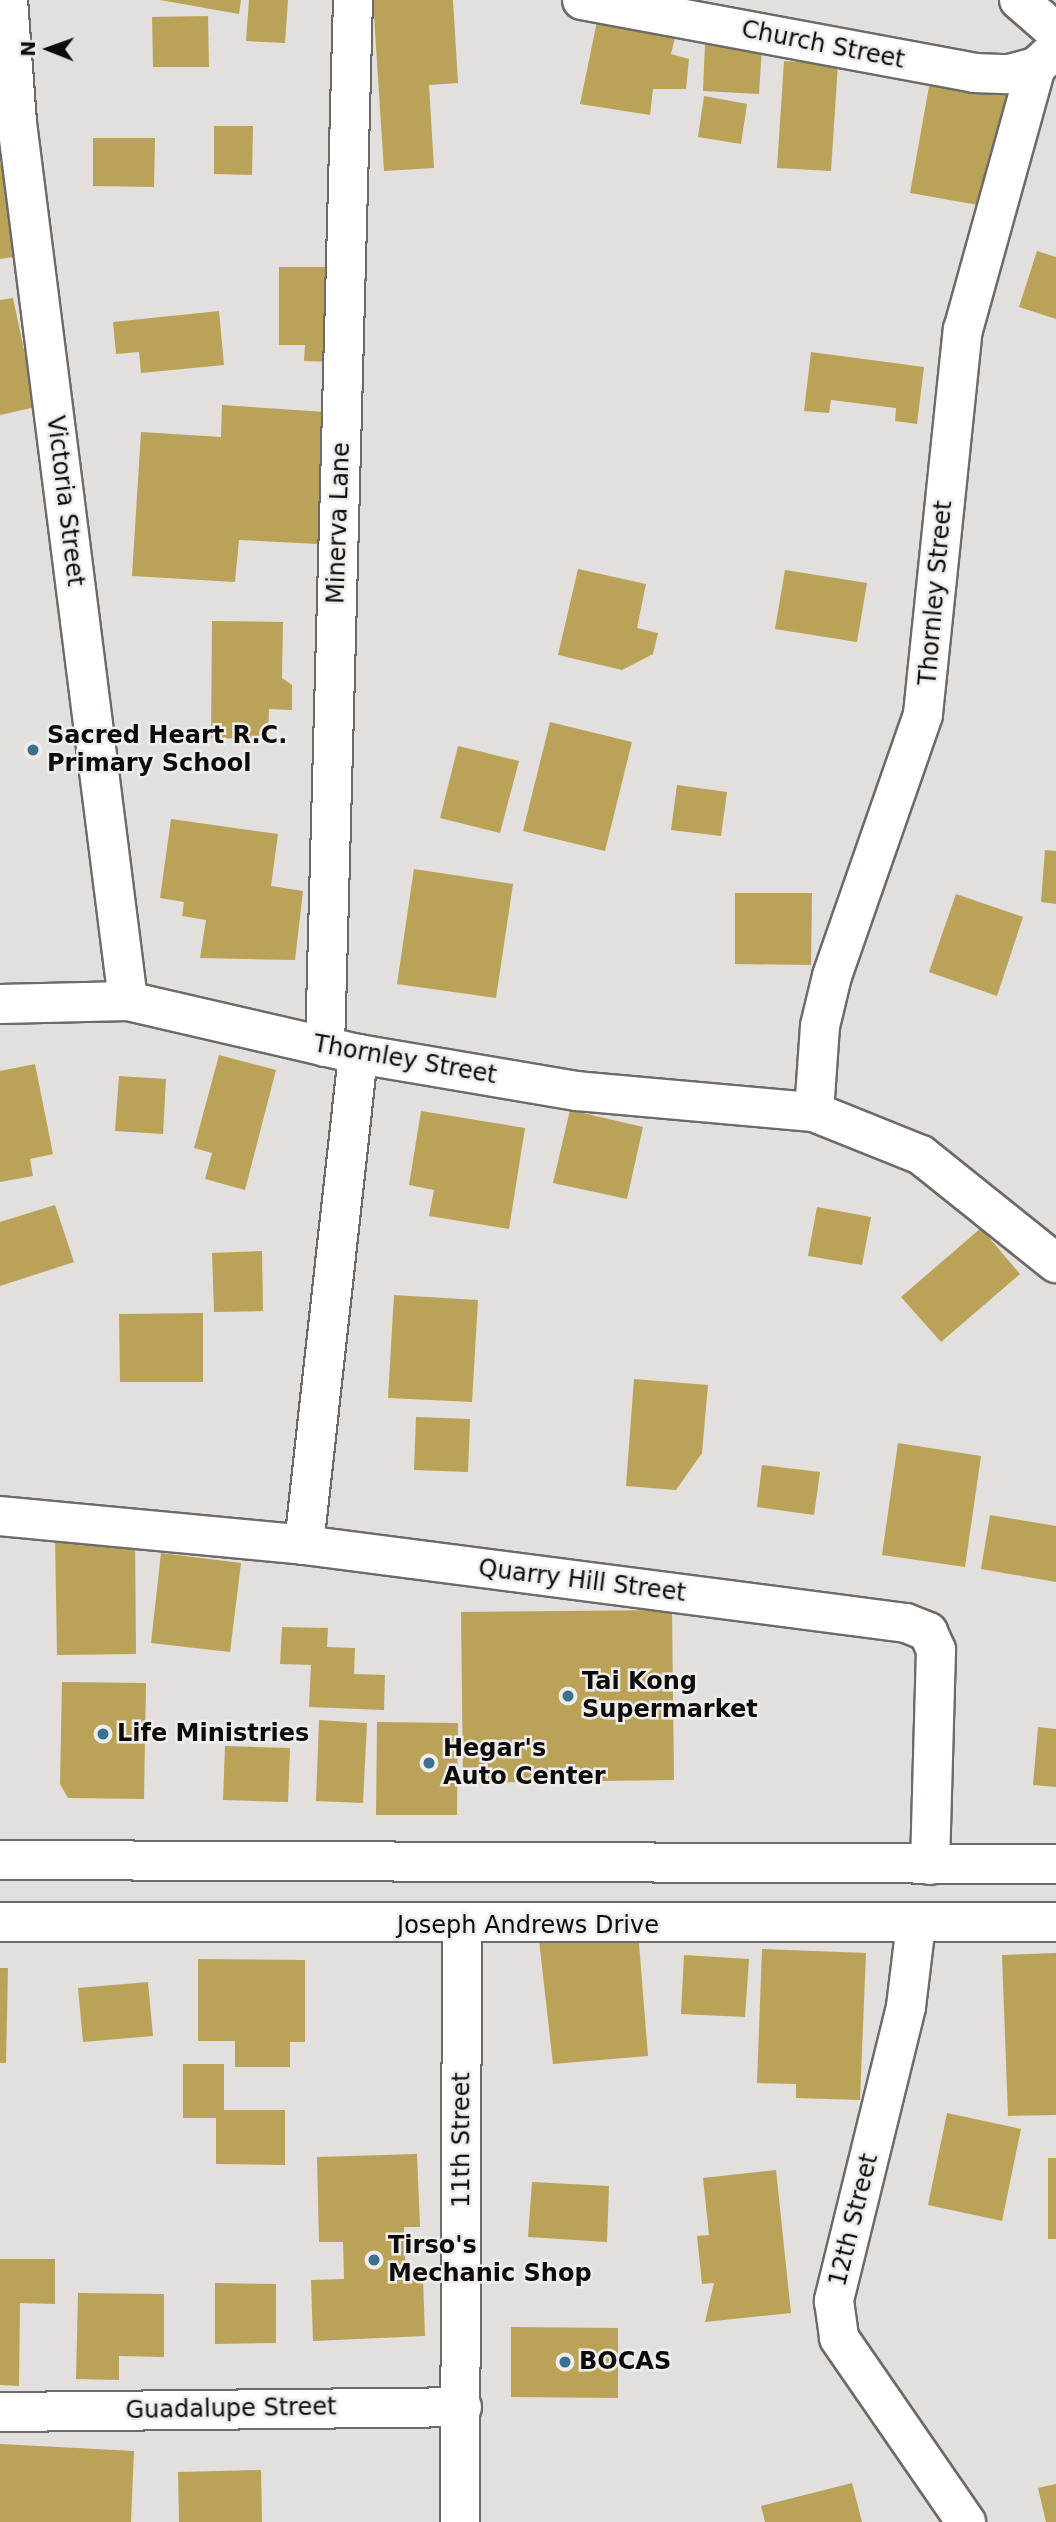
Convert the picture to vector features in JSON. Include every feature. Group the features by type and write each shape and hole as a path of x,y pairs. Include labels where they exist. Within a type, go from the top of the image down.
{"main road":[{"name":"Victoria Street","path":"8,0 17,123 128,1001"},
{"name":"Minerva Lane","path":"304,1545 342,1050 353,0"},
{"name":"Church Street","path":"582,0 974,73 1046,57"},
{"path":"1019,0 1056,32"},
{"name":"Thornley Street","path":"814,1112 820,1026 832,976 923,714 963,330 1046,57"},
{"name":"Thornley Street","path":"0,1004 128,1001 342,1050 577,1091 814,1112 921,1155 1056,1263"},
{"name":"Quarry Hill Street","path":"0,1516 304,1545 906,1623 928,1632 936,1650 930,1865"},
{"path":"0,1860 1056,1864"},
{"name":"Joseph Andrews Drive","path":"0,1922 462,1927 1056,1922"},
{"name":"12th Street","path":"916,1923 906,2007 834,2301 839,2338 966,2522"},
{"name":"11th Street","path":"460,2522 462,1927"},
{"name":"Guadalupe Street","path":"0,2412 462,2407"}],"building":[{"path":"160,0 241,0 239,14"},
{"path":"249,0 288,0 285,43 246,41"},
{"path":"373,0 453,0 458,83 429,85 434,168 384,171"},
{"path":"600,7 679,21 671,54 689,59 686,89 653,89 650,115 580,104"},
{"path":"208,16 209,67 153,67 152,17"},
{"path":"705,44 762,47 759,94 703,91"},
{"path":"784,61 838,64 831,171 777,168"},
{"path":"933,64 1013,77 978,205 910,193"},
{"path":"704,96 747,104 741,144 698,137"},
{"path":"214,126 253,126 252,175 214,174"},
{"path":"93,138 155,138 154,187 93,186"},
{"path":"8,163 21,256 0,259 0,164"},
{"path":"1037,251 1056,257 1056,319 1019,307"},
{"path":"279,267 332,267 333,362 304,361 305,345 279,345"},
{"path":"13,298 36,407 0,415 0,300"},
{"path":"219,311 224,365 141,373 139,352 116,354 113,322"},
{"path":"811,352 924,367 917,424 895,421 896,408 831,400 829,413 804,411"},
{"path":"222,405 326,412 318,544 239,540 235,582 132,576 141,432 221,437"},
{"path":"578,569 646,584 637,628 658,633 653,654 622,670 558,655"},
{"path":"785,570 867,583 857,642 775,629"},
{"path":"212,621 283,622 282,678 292,685 292,710 269,709 268,739 211,738"},
{"path":"550,722 632,742 605,851 523,831"},
{"path":"458,746 519,761 500,833 440,818"},
{"path":"677,785 727,792 721,836 671,830"},
{"path":"171,819 278,834 271,886 303,891 295,960 200,958 206,920 182,916 184,902 160,898"},
{"path":"1045,850 1056,851 1056,904 1041,902"},
{"path":"414,869 513,884 496,998 397,984"},
{"path":"735,893 812,893 811,965 735,964"},
{"path":"956,894 1023,917 997,996 929,972"},
{"path":"219,1055 276,1070 245,1190 205,1179 212,1153 194,1148"},
{"path":"35,1064 53,1154 30,1159 33,1176 0,1182 0,1071"},
{"path":"119,1076 166,1079 163,1134 115,1131"},
{"path":"570,1110 643,1127 627,1199 553,1183"},
{"path":"421,1111 525,1128 509,1229 429,1216 434,1190 409,1185"},
{"path":"55,1205 74,1262 0,1286 0,1222"},
{"path":"817,1207 871,1217 862,1265 808,1256"},
{"path":"981,1228 1020,1274 941,1342 901,1297"},
{"path":"262,1251 263,1311 214,1312 212,1253"},
{"path":"394,1295 478,1300 472,1402 388,1398"},
{"path":"203,1313 203,1382 120,1382 119,1314"},
{"path":"634,1379 708,1385 702,1453 676,1490 626,1486"},
{"path":"416,1417 470,1419 468,1472 414,1470"},
{"path":"898,1443 981,1456 965,1567 882,1555"},
{"path":"762,1465 820,1472 814,1515 757,1507"},
{"path":"990,1515 1056,1526 1056,1582 981,1569"},
{"path":"135,1535 136,1654 57,1655 55,1536"},
{"path":"161,1553 241,1563 230,1652 151,1643"},
{"name":"Tai Kong Supermarket","path":"672,1610 674,1780 463,1783 461,1612"},
{"path":"282,1627 328,1628 327,1647 355,1648 354,1674 385,1675 384,1710 309,1707 311,1665 280,1664"},
{"name":"Life Ministries","path":"62,1682 146,1683 144,1799 68,1798 60,1784"},
{"path":"319,1720 367,1723 363,1803 316,1801"},
{"path":"377,1722 458,1723 457,1815 376,1815"},
{"path":"1038,1727 1056,1729 1056,1787 1033,1785"},
{"path":"225,1746 290,1748 288,1802 223,1800"},
{"path":"638,1931 648,2056 553,2064 539,1940"},
{"path":"762,1949 866,1953 860,2100 796,2098 796,2084 757,2083"},
{"path":"1056,1953 1056,2115 1008,2116 1002,1955"},
{"path":"684,1955 749,1959 745,2017 681,2014"},
{"path":"198,1959 305,1960 305,2042 290,2042 290,2067 235,2067 235,2041 198,2041"},
{"path":"0,1968 8,1968 6,2063 0,2063"},
{"path":"148,1982 153,2036 83,2042 78,1988"},
{"path":"183,2064 224,2064 224,2110 285,2110 285,2165 216,2164 216,2118 183,2118"},
{"path":"947,2113 1021,2129 1002,2221 928,2205"},
{"name":"Tirso's Mechanic Shop","path":"417,2154 420,2227 404,2227 406,2278 423,2277 425,2336 313,2341 311,2280 344,2279 343,2242 319,2242 317,2157"},
{"path":"1048,2158 1056,2158 1056,2239 1048,2239"},
{"path":"776,2170 791,2313 705,2322 714,2283 702,2284 697,2236 709,2235 703,2178"},
{"path":"532,2182 609,2186 607,2242 528,2237"},
{"path":"0,2259 55,2259 55,2304 20,2303 19,2386 0,2385"},
{"path":"215,2283 276,2284 276,2343 215,2344"},
{"path":"78,2293 164,2294 164,2357 119,2356 119,2380 76,2379"},
{"name":"BOCAS","path":"511,2327 618,2328 618,2398 511,2397"},
{"path":"0,2444 134,2451 131,2522 0,2522"},
{"path":"261,2470 262,2522 179,2522 178,2472"},
{"path":"852,2483 862,2522 765,2522 761,2506"},
{"path":"1056,2484 1056,2522 1046,2522 1038,2488"}],"place":[{"name":"Sacred Heart R.C. Primary School","path":"33,750"},
{"name":"Tai Kong Supermarket","path":"568,1696"},
{"name":"Life Ministries","path":"103,1734"},
{"name":"Hegar's Auto Center","path":"429,1763"},
{"name":"Tirso's Mechanic Shop","path":"374,2260"},
{"name":"BOCAS","path":"565,2362"}]}
